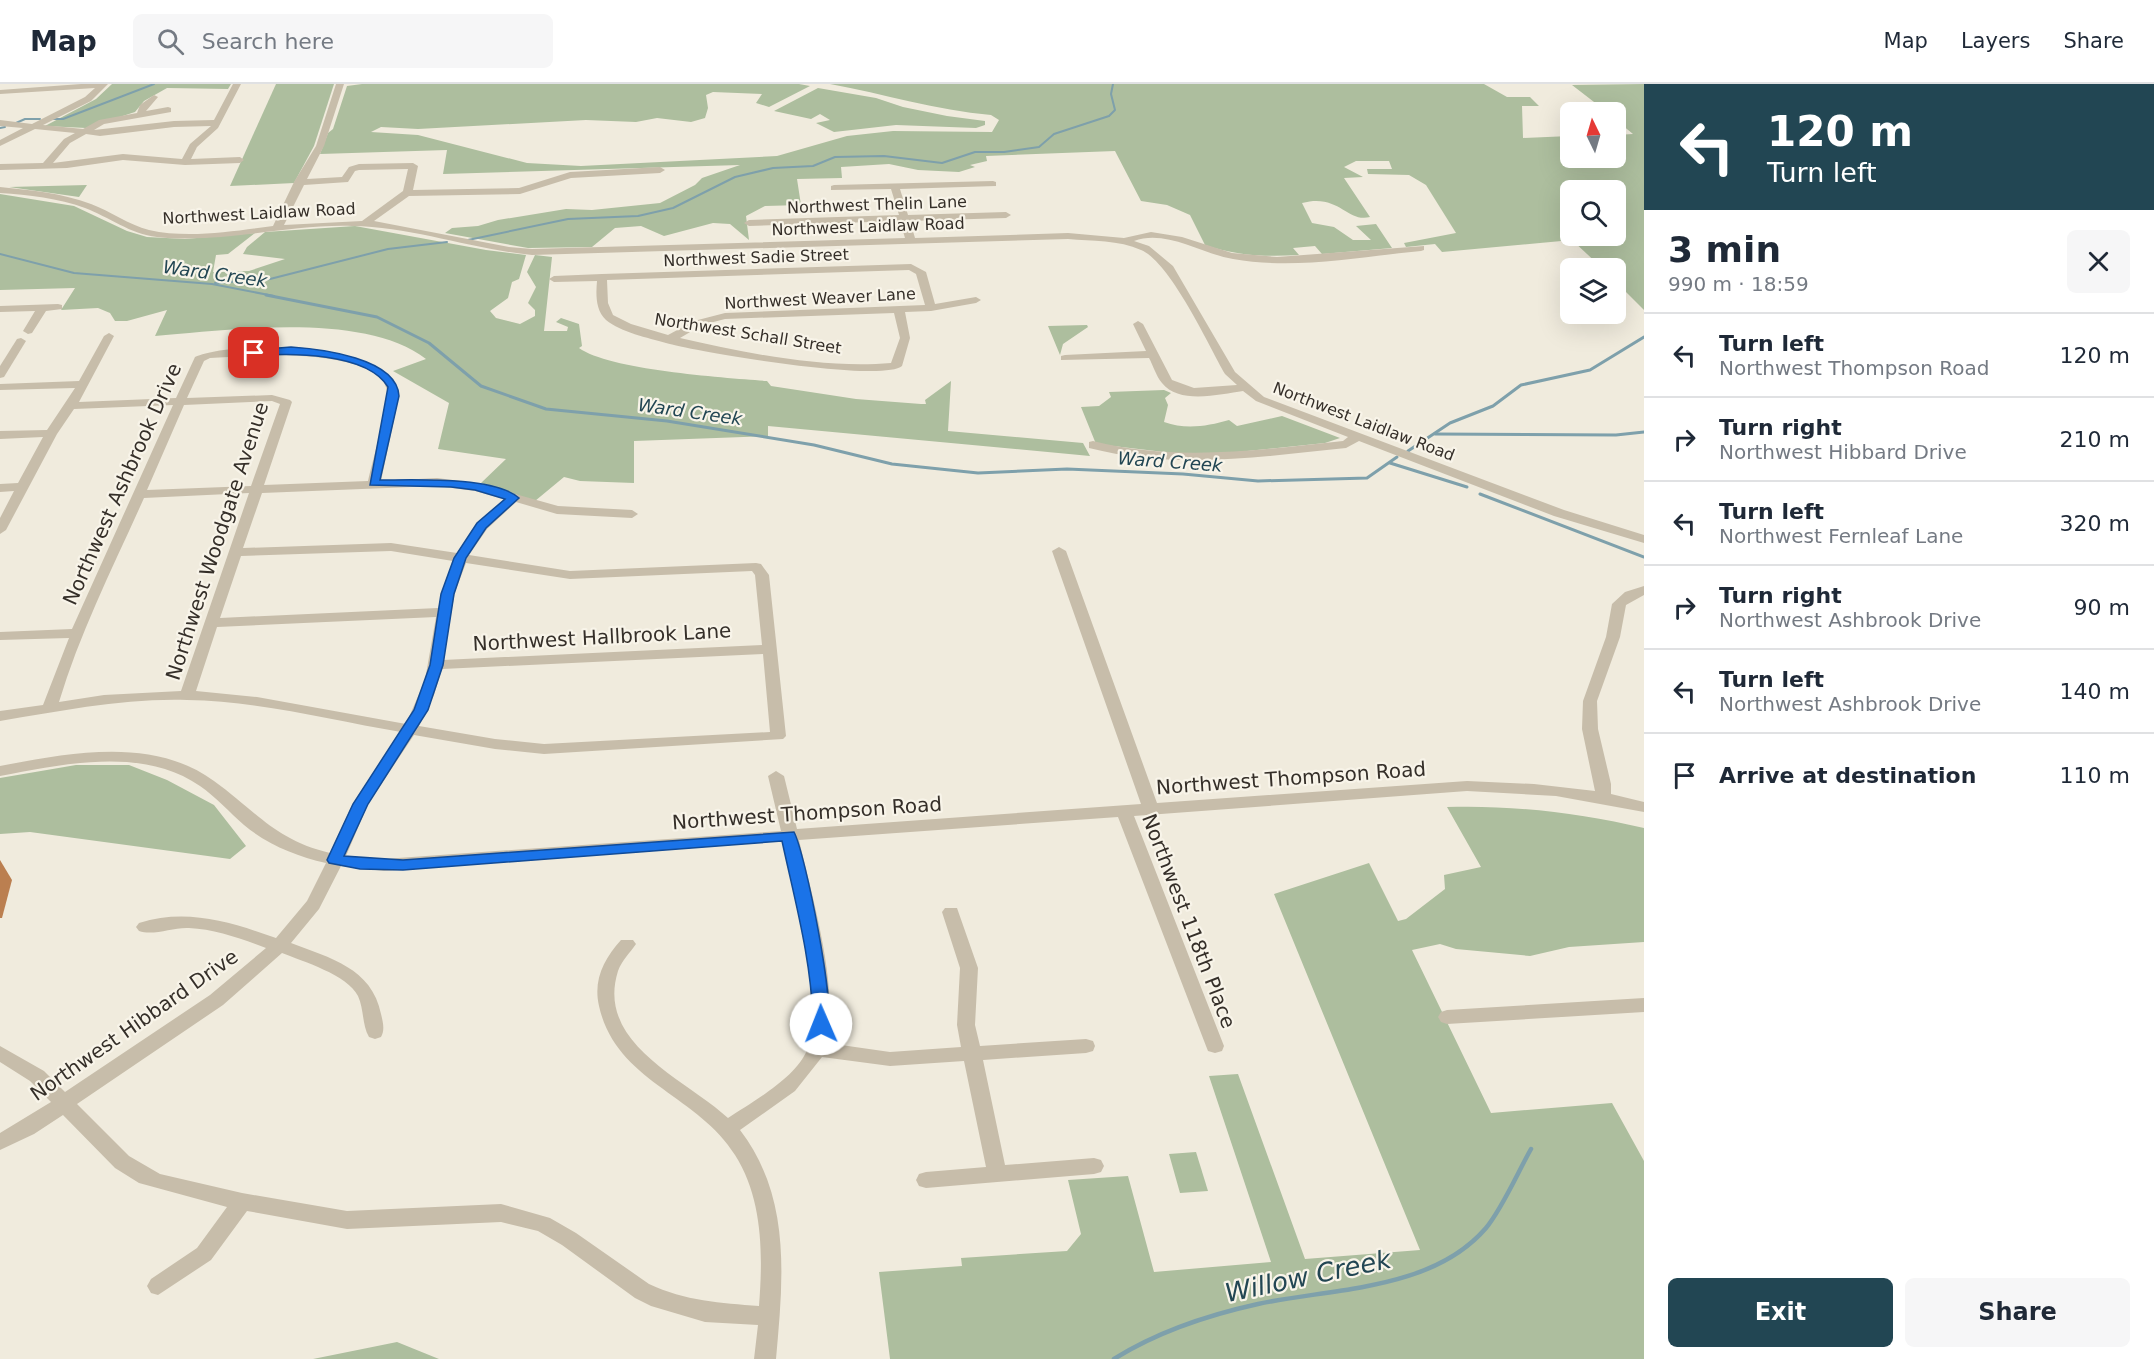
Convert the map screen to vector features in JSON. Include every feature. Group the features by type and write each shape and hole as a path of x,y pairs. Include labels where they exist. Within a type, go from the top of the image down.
{"street":[{"path":"185,162 193,146 216,123 237,84"},
{"path":"277,228 299,182 320,146 340,84"},
{"path":"0,92 50,86 103,85"},
{"path":"0,143 88,99 103,85"},
{"path":"141,114 143,107 154,97"},
{"path":"46,165 68,141 102,122 168,110"},
{"path":"0,123 31,128 109,133 174,124 216,123"},
{"path":"0,167 123,157 185,162 240,160"},
{"path":"299,182 345,180 352,169 358,167 413,166 411,186 407,193 364,224"},
{"path":"407,193 520,191 570,175 660,170"},
{"path":"834,188 993,184"},
{"path":"896,187 911,241"},
{"name":"Northwest Laidlaw Road","path":"0,190 48,196 82,204 139,231 155,234 193,235 364,224 518,251 771,246 1075,236 1125,241 1146,248 1164,261 1225,365 1244,387 1267,402 1596,526 1644,538"},
{"name":"Northwest Thelin Lane","path":"748,224 1006,215"},
{"path":"1125,241 1139,235 1158,236 1231,256 1262,259 1421,248"},
{"path":"771,246 775,271"},
{"name":"Northwest Sadie Street","path":"554,279 916,268 921,272 931,308"},
{"name":"Northwest Schall Street","path":"602,277 602,305 608,316 621,325 669,340 820,363 892,367 898,364 906,338 899,309"},
{"name":"Northwest Weaver Lane","path":"669,340 690,326 725,316 931,308 976,300"},
{"path":"0,309 58,307"},
{"path":"28,331 42,308"},
{"path":"1138,324 1167,382 1180,390 1194,392 1244,387"},
{"path":"0,530 51,433 71,406 109,336"},
{"path":"0,375 21,341"},
{"name":"Northwest Ashbrook Drive","path":"50,707 59,677 196,361 208,355 307,351 333,354 372,368 388,379 393,393 374,483"},
{"path":"1065,358 1154,354"},
{"path":"0,387 84,384"},
{"name":"Northwest Woodgate Avenue","path":"179,402 283,399 285,404 187,695"},
{"path":"71,406 179,402"},
{"path":"0,435 51,433"},
{"path":"1093,445 1160,456 1214,457 1346,444 1356,436"},
{"path":"139,494 374,483 458,484 569,512 632,514"},
{"path":"0,488 23,487"},
{"name":"Northwest Hibbard Drive","path":"0,1142 64,1103 221,998 279,947 315,903 361,804 411,728 428,692 436,665 444,612 460,558 482,525 513,498"},
{"path":"0,716 112,699 187,695 246,700 544,749 778,736 770,648 759,568 570,575 391,546 236,552"},
{"path":"1059,551 1151,809"},
{"path":"1603,796 1603,784 1590,729 1590,701 1613,637 1619,604 1630,595 1644,590"},
{"path":"213,623 444,612"},
{"path":"0,636 78,633"},
{"name":"Northwest Hallbrook Lane","path":"436,665 770,648"},
{"name":"Northwest Thompson Road","path":"0,771 78,759 138,759 162,763 187,772 209,784 260,829 308,854 360,864 403,865 1467,786 1538,787 1603,796 1644,807"},
{"path":"727,1128 781,1091 806,1068 818,1049 821,995 776,776"},
{"name":"Northwest 118th Place","path":"1124,811 1215,1047"},
{"path":"951,912 967,954 970,978 965,1011 997,1173"},
{"path":"145,927 192,921 220,926 334,968 358,982 370,1003 375,1032"},
{"path":"627,944 612,961 609,969 608,1009 617,1034 639,1060 727,1128 751,1164 769,1209 773,1256 765,1359"},
{"path":"1447,1017 1644,1005"},
{"path":"818,1049 890,1059 1086,1046"},
{"path":"0,1053 37,1076 132,1170 160,1182 242,1202 354,1220 501,1213 543,1224 642,1291 659,1299 705,1312 769,1316"},
{"path":"926,1180 1094,1166"},
{"path":"158,1286 204,1254 242,1202"}],"green space":[{"path":"112,84 231,84 228,89 167,88 144,101 135,112 86,128 45,126 96,99"},
{"path":"276,84 334,84 314,146 294,183 230,186"},
{"path":"362,84 799,84 810,86 769,107 756,103 762,94 713,92 706,95 708,108 705,118 691,122 657,118 636,122 586,120 418,129 381,127 371,132 418,135 527,163 581,166 777,156 847,136 893,131 992,132 999,120 991,115 930,106 830,84 1484,84 1507,97 1530,97 1539,106 1522,106 1523,138 1560,136 1560,168 1626,168 1626,134 1633,134 1626,128 1626,102 1594,102 1572,85 1644,84 1644,310 1626,292 1626,258 1591,258 1578,246 1626,246 1626,180 1560,180 1560,241 1442,252 1435,244 1406,247 1404,243 1456,233 1426,185 1409,175 1368,174 1367,169 1392,169 1389,161 1356,161 1344,167 1363,177 1344,178 1370,217 1355,216 1325,202 1302,203 1312,223 1334,227 1353,240 1371,240 1356,226 1376,224 1392,248 1322,254 1315,246 1293,248 1299,255 1275,256 1240,254 1205,245 1190,215 1167,205 1141,201 1115,151 986,156 987,161 970,165 975,167 959,172 918,170 889,164 841,167 842,178 797,179 801,205 765,206 746,216 749,240 730,224 713,223 664,236 641,226 615,228 592,247 528,248 445,233 452,228 478,226 498,220 566,209 592,210 660,203 695,185 702,178 740,165 443,174 447,150 320,154 328,133 333,129 347,86"},
{"path":"818,88 876,98 903,107 947,116 985,121 985,125 976,128 896,125 834,132 816,123 830,120 820,114 811,119 774,111"},
{"path":"87,185 79,197 9,187"},
{"path":"0,194 74,206 127,231 147,237 185,239 255,233 228,254 216,255 213,272 249,271 285,259 243,254 247,247 265,232 355,226 526,255 519,279 512,282 508,298 490,311 496,318 520,324 535,316 535,310 528,303 536,287 527,272 535,255 552,257 544,331 567,331 568,327 556,322 561,318 579,324 582,346 579,348 594,356 669,372 767,381 771,386 856,399 921,404 926,404 925,400 951,381 948,431 1083,443 1090,456 768,426 768,436 634,441 634,483 580,481 564,477 535,501 481,483 506,459 438,449 449,403 393,371 426,359 400,344 368,334 295,327 220,330 155,336 167,310 127,321 115,321 110,313 98,308 61,310 75,288 0,290"},
{"path":"1087,325 1088,327 1063,344 1060,355 1048,326"},
{"path":"1164,390 1171,393 1165,398 1168,405 1164,422 1180,426 1197,426 1229,420 1237,426 1282,416 1340,438 1325,443 1198,456 1096,444 1081,407 1099,406 1111,397 1109,392"},
{"path":"76,765 129,765 167,780 214,805 246,846 230,859 30,832 0,834 0,778"},
{"path":"1447,807 1497,807 1546,811 1644,828 1644,942 1569,947 1530,956 1456,949 1440,944 1412,950 1491,1113 1612,1103 1644,1161 1644,1359 890,1359 879,1272 962,1266 961,1258 1067,1251 1081,1234 1068,1180 1128,1176 1154,1272 1271,1262 1209,1076 1238,1074 1305,1259 1420,1250 1274,894 1369,863 1398,921 1406,919 1445,889 1444,875 1481,867"},
{"path":"1196,1152 1208,1191 1180,1193 1169,1154"},
{"path":"397,1342 439,1359 313,1359"}],"building":[{"path":"0,860 12,880 2,918 0,918"}],"waterway":[{"path":"52,119 63,119 154,84"},
{"path":"468,240 568,219 638,216 673,208 735,177 773,168 813,166 835,157 884,156 942,163 975,152 1004,152 1039,147 1054,134 1109,116 1115,110 1111,94 1113,84"},
{"path":"16,123 25,119 40,119"},
{"path":"0,128 5,127"},
{"path":"215,283 270,279 388,249 447,242"},
{"name":"Ward Creek","path":"0,254 74,273 212,284 274,296"},
{"name":"Ward Creek","path":"266,295 377,317 429,343 481,386 546,409 667,421 814,445 892,464 978,473 1067,469 1183,474 1258,481 1367,478 1397,457"},
{"name":"Ward Creek","path":"1408,451 1450,423 1493,406 1521,385 1590,370 1644,337"},
{"path":"1435,434 1616,435 1644,432"},
{"path":"1390,463 1467,487"},
{"path":"1480,494 1644,557"},
{"name":"Willow Creek","path":"1114,1359 1165,1333 1220,1313 1258,1304 1380,1284 1410,1276 1438,1264 1464,1249 1486,1228 1504,1201 1531,1149"}],"route":[{"path":"254,353 291,350 333,354 372,368 388,379 393,387 393,396 374,483 451,483 476,487 513,498 474,534 460,558 447,594 436,665 421,710 351,821 334,860 360,864 403,865 789,835 821,995 821,1024"}]}
